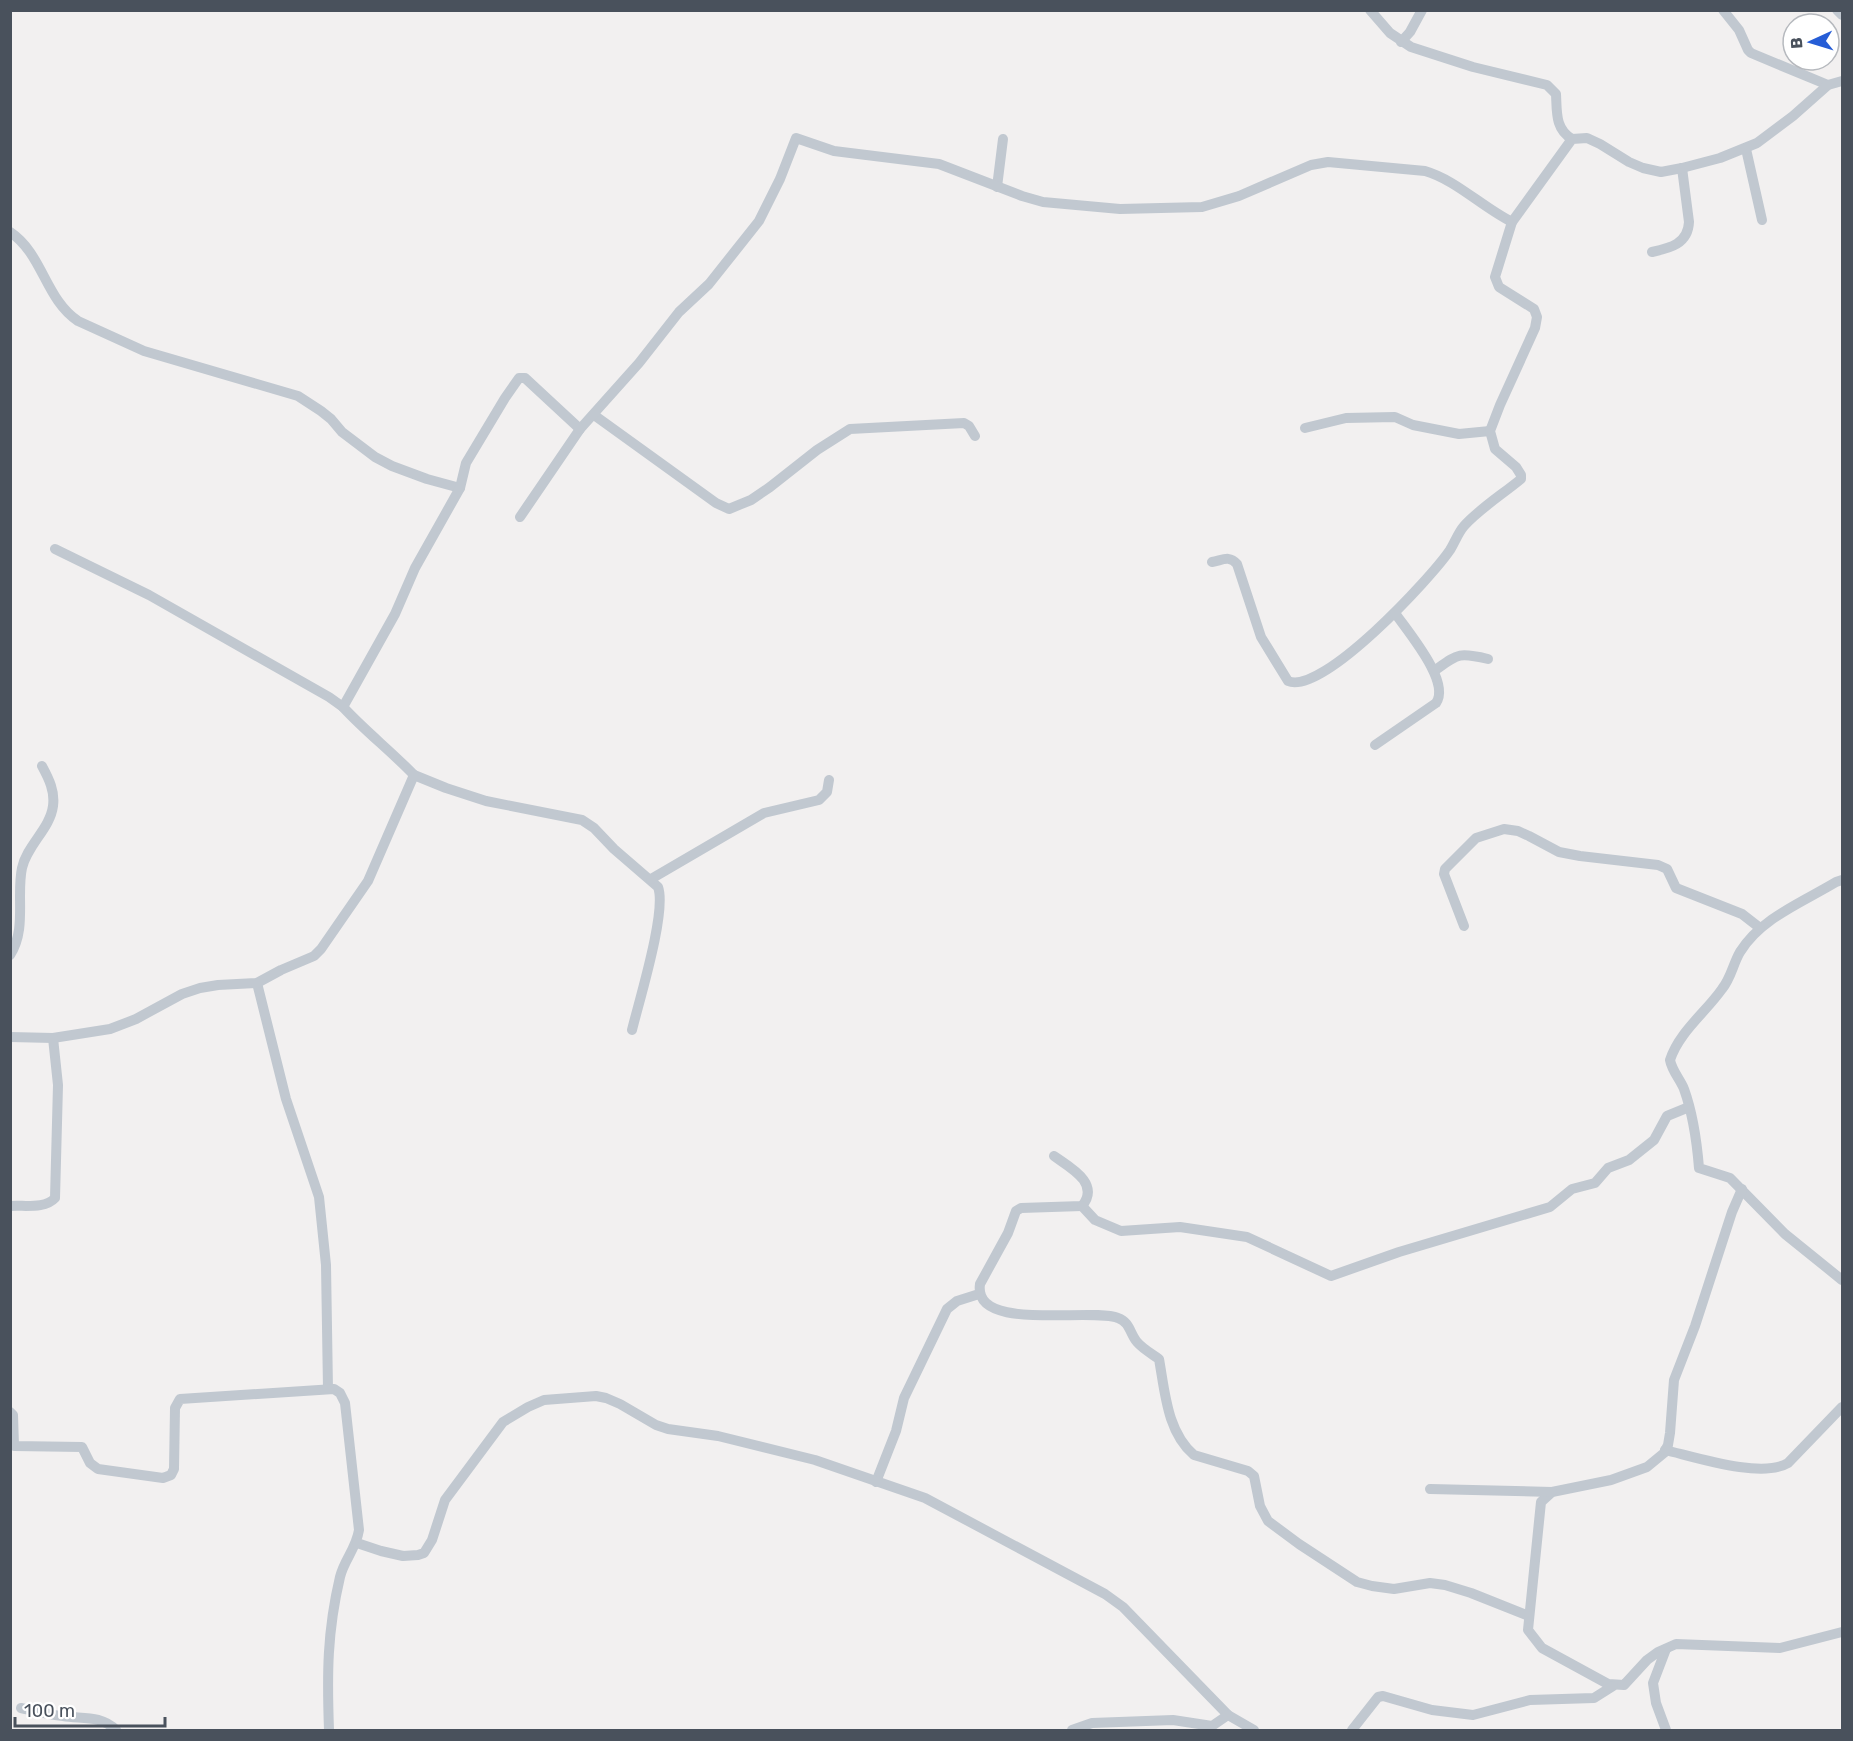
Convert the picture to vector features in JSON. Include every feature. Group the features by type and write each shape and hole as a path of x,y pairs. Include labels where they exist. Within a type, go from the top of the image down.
{"street":[{"path":"1370,10 1390,33 1411,47 1473,67 1547,85 1556,94 1557,117 1561,131 1572,139 1587,138 1629,162 1661,172 1746,149 1794,116 1828,85 1842,81"},
{"path":"1401,42 1410,32 1422,10"},
{"path":"1723,10 1751,53 1828,85"},
{"path":"1837,10 1842,15"},
{"path":"520,517 580,429 639,363 679,312 709,284 759,221 780,179 796,138 834,151 939,164 1022,196 1061,205 1120,209 1202,207 1239,196 1311,165 1328,162 1425,171 1437,174 1512,222"},
{"path":"997,187 1003,139"},
{"path":"1212,562 1232,558 1237,564 1261,637 1288,681 1293,684 1303,682 1334,665 1379,629 1450,550 1464,527 1521,479 1516,467 1494,449 1490,431 1535,328 1537,317 1534,309 1504,292 1496,284 1496,277 1512,222 1572,139"},
{"path":"1746,149 1762,220"},
{"path":"1652,252 1677,244 1689,231 1682,168"},
{"path":"10,232 28,247 57,299 69,315 78,321 144,351 298,396 326,415 342,432 375,457 418,476 460,488"},
{"path":"343,707 460,488 466,463 519,378 525,378 580,429"},
{"path":"594,415 729,509 751,500 771,487 816,450 854,428 964,423 975,435"},
{"path":"1305,428 1346,418 1395,417 1413,425 1459,434 1490,431"},
{"path":"55,549 150,595 329,697 343,707 356,722 397,757 414,775 486,801 582,820 594,828 614,849 658,887 661,904 632,1030"},
{"path":"1375,745 1436,703 1440,694 1440,684 1434,671 1395,613"},
{"path":"1434,671 1454,656 1463,654 1488,659"},
{"path":"10,955 18,934 21,869 26,854 45,827 53,806 51,783 42,766"},
{"path":"10,1037 53,1038 110,1029 136,1019 182,994 218,985 257,983 314,956 368,881 414,775"},
{"path":"651,879 764,813 819,800 827,792 829,780"},
{"path":"1464,926 1444,874 1445,869 1476,838 1504,829 1518,831 1559,852 1658,865 1667,869 1676,888 1742,915 1760,928"},
{"path":"1842,880 1800,902 1760,928 1739,953 1723,988 1691,1026 1672,1054 1671,1064 1684,1088 1699,1168 1730,1178 1785,1234 1842,1280"},
{"path":"257,983 286,1099 319,1197 326,1265 328,1389"},
{"path":"10,1206 43,1205 55,1198 58,1085 53,1038"},
{"path":"1529,1616 1445,1585 1430,1583 1394,1588 1357,1582 1268,1521 1260,1506 1254,1476 1248,1471 1194,1455 1188,1450 1169,1414 1159,1359 1138,1343 1122,1320 1105,1314 1028,1315 1009,1313 986,1305 981,1300 980,1284 1008,1233 1016,1211 1021,1208 1082,1206 1095,1220 1121,1231 1180,1227 1247,1238 1331,1276 1399,1252 1550,1207 1572,1189 1595,1183 1608,1168 1629,1160 1654,1140 1667,1116 1689,1107"},
{"path":"1054,1156 1082,1175 1087,1191 1082,1206"},
{"path":"1430,1489 1552,1492 1611,1480 1647,1467 1656,1461 1665,1450 1670,1434 1674,1380 1742,1189"},
{"path":"876,1482 896,1431 904,1398 947,1309 957,1301 979,1294"},
{"path":"10,1412 13,1415 14,1446 82,1447 90,1463 98,1468 163,1479 171,1475 174,1469 175,1408 180,1399 328,1389 334,1389 340,1393 345,1403 357,1515 357,1543 341,1573 332,1614 328,1680 329,1731"},
{"path":"357,1543 403,1556 424,1553 432,1540 445,1500 503,1422 544,1400 596,1396 606,1398 668,1429 718,1436 815,1460 930,1500 1105,1594 1129,1612 1228,1716 1254,1731"},
{"path":"1665,1450 1747,1469 1778,1469 1788,1463 1842,1407"},
{"path":"1552,1492 1541,1502 1539,1508 1528,1630 1542,1648 1613,1686"},
{"path":"1352,1731 1378,1697 1383,1696 1432,1710 1473,1715 1530,1700 1594,1698 1613,1686 1624,1685 1647,1660 1676,1644 1780,1648 1842,1632"},
{"path":"1666,1649 1653,1683 1656,1703 1666,1731"},
{"path":"21,1708 62,1716 93,1718 109,1724 116,1731"},
{"path":"1072,1731 1092,1723 1173,1720 1212,1726 1228,1716"}]}
